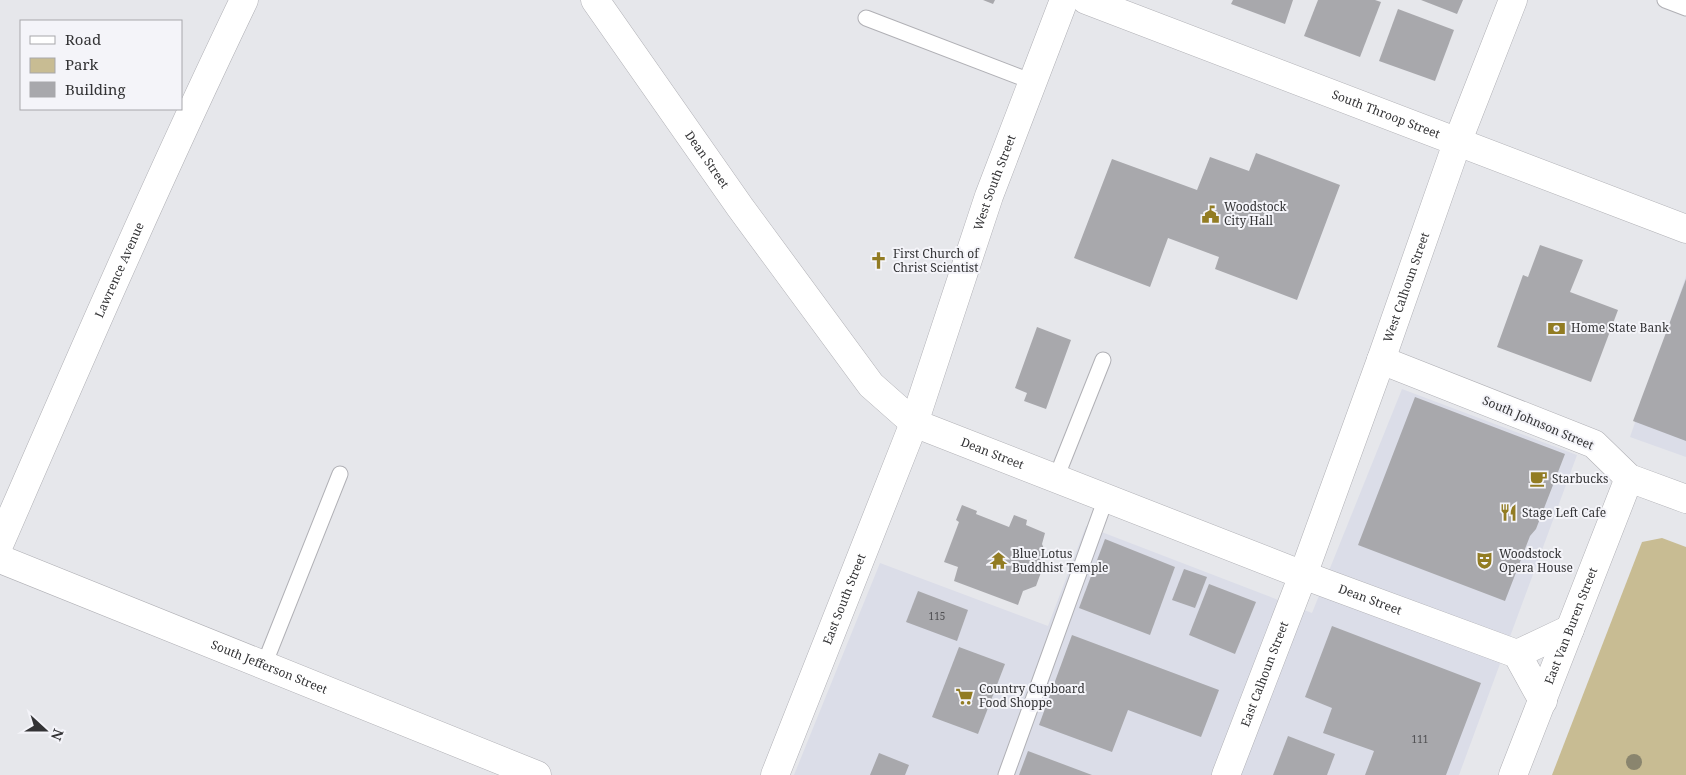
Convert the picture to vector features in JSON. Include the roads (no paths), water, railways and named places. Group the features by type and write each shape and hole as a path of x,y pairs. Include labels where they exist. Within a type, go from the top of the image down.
{"street":[{"name":"Lawrence Avenue","path":"0,543 107,297 189,115 244,0"},
{"name":"Dean Street","path":"595,0 740,207 871,385 914,423 1304,575 1517,654"},
{"name":"West South Street","path":"914,423 989,196 1064,0"},
{"name":"South Throop Street","path":"1086,0 1686,229"},
{"name":"West Calhoun Street","path":"1304,575 1457,143 1512,0"},
{"name":"South Johnson Street","path":"1381,360 1594,444 1629,478 1686,500"},
{"name":"East South Street","path":"775,775 914,423"},
{"name":"East Van Buren Street","path":"1513,775 1629,478"},
{"name":"South Jefferson Street","path":"0,559 537,775"},
{"name":"East Calhoun Street","path":"1226,775 1304,575"},
{"path":"1543,700 1517,654 1570,629"}],"lane":[{"path":"1665,0 1686,8"},
{"path":"866,18 1033,82"},
{"path":"1056,478 1103,360"},
{"path":"264,665 340,474"},
{"path":"1006,775 1106,498"}],"place":[{"name":"Woodstock City Hall","path":"1210,214"},
{"name":"First Church of Christ Scientist","path":"879,261"},
{"name":"Home State Bank","path":"1557,328"},
{"name":"Starbucks","path":"1538,479"},
{"name":"Stage Left Cafe","path":"1508,513"},
{"name":"Blue Lotus Buddhist Temple","path":"998,561"},
{"name":"Woodstock Opera House","path":"1485,561"},
{"name":"Country Cupboard Food Shoppe","path":"965,696"}]}
